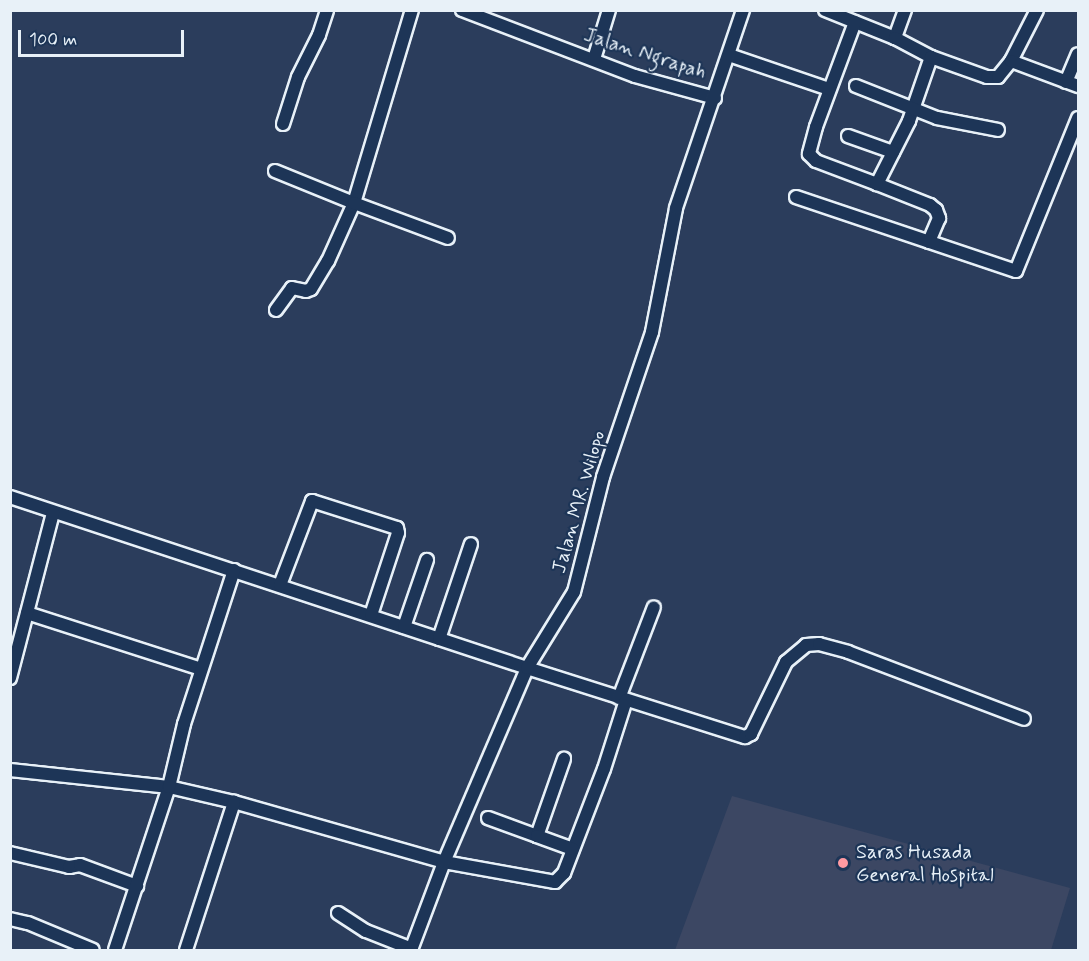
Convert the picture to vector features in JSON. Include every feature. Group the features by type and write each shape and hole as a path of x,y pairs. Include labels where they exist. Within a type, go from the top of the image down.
{"street":[{"path":"283,124 298,77 319,35 327,10"},
{"path":"276,310 292,288 306,291 311,288 328,261 354,203 412,10"},
{"name":"Jalan Ngrapah","path":"462,10 492,15 635,76 715,98"},
{"path":"594,59 609,10"},
{"name":"Jalan MR. Wilopo","path":"412,950 444,862 527,668 574,592 603,477 652,332 676,208 743,10"},
{"path":"825,10 895,38 931,57 987,77 998,77 1011,61 1034,12"},
{"path":"895,38 905,10"},
{"path":"855,22 809,146 809,154 816,161 930,205 939,214 936,228 929,242"},
{"path":"1011,61 1072,84 1078,54"},
{"path":"729,55 829,89"},
{"path":"877,184 913,109 931,57"},
{"path":"856,86 949,121 998,130"},
{"path":"796,197 1016,271 1078,118"},
{"path":"848,136 893,152"},
{"path":"275,171 448,238"},
{"path":"10,497 527,668 748,737 786,662 806,645 819,644 848,652 1024,719"},
{"path":"280,585 312,501 397,528 398,533 371,615"},
{"path":"10,678 53,513"},
{"path":"439,639 471,544"},
{"path":"404,627 427,560"},
{"path":"115,951 169,787 201,669 234,570"},
{"path":"10,770 169,787 234,802 444,862 551,882 562,877 604,769 623,699 654,607"},
{"path":"27,613 201,669"},
{"path":"537,836 564,759"},
{"path":"186,951 234,802"},
{"path":"488,818 573,849"},
{"path":"10,853 69,867 80,865 136,886"},
{"path":"338,913 366,931 412,950"},
{"path":"10,919 28,923 93,951"}],"shaded area":[{"name":"Saras Husada General Hospital","path":"732,796 1070,888 1051,950 675,950"}],"place":[{"name":"Saras Husada General Hospital","path":"843,863"}]}
